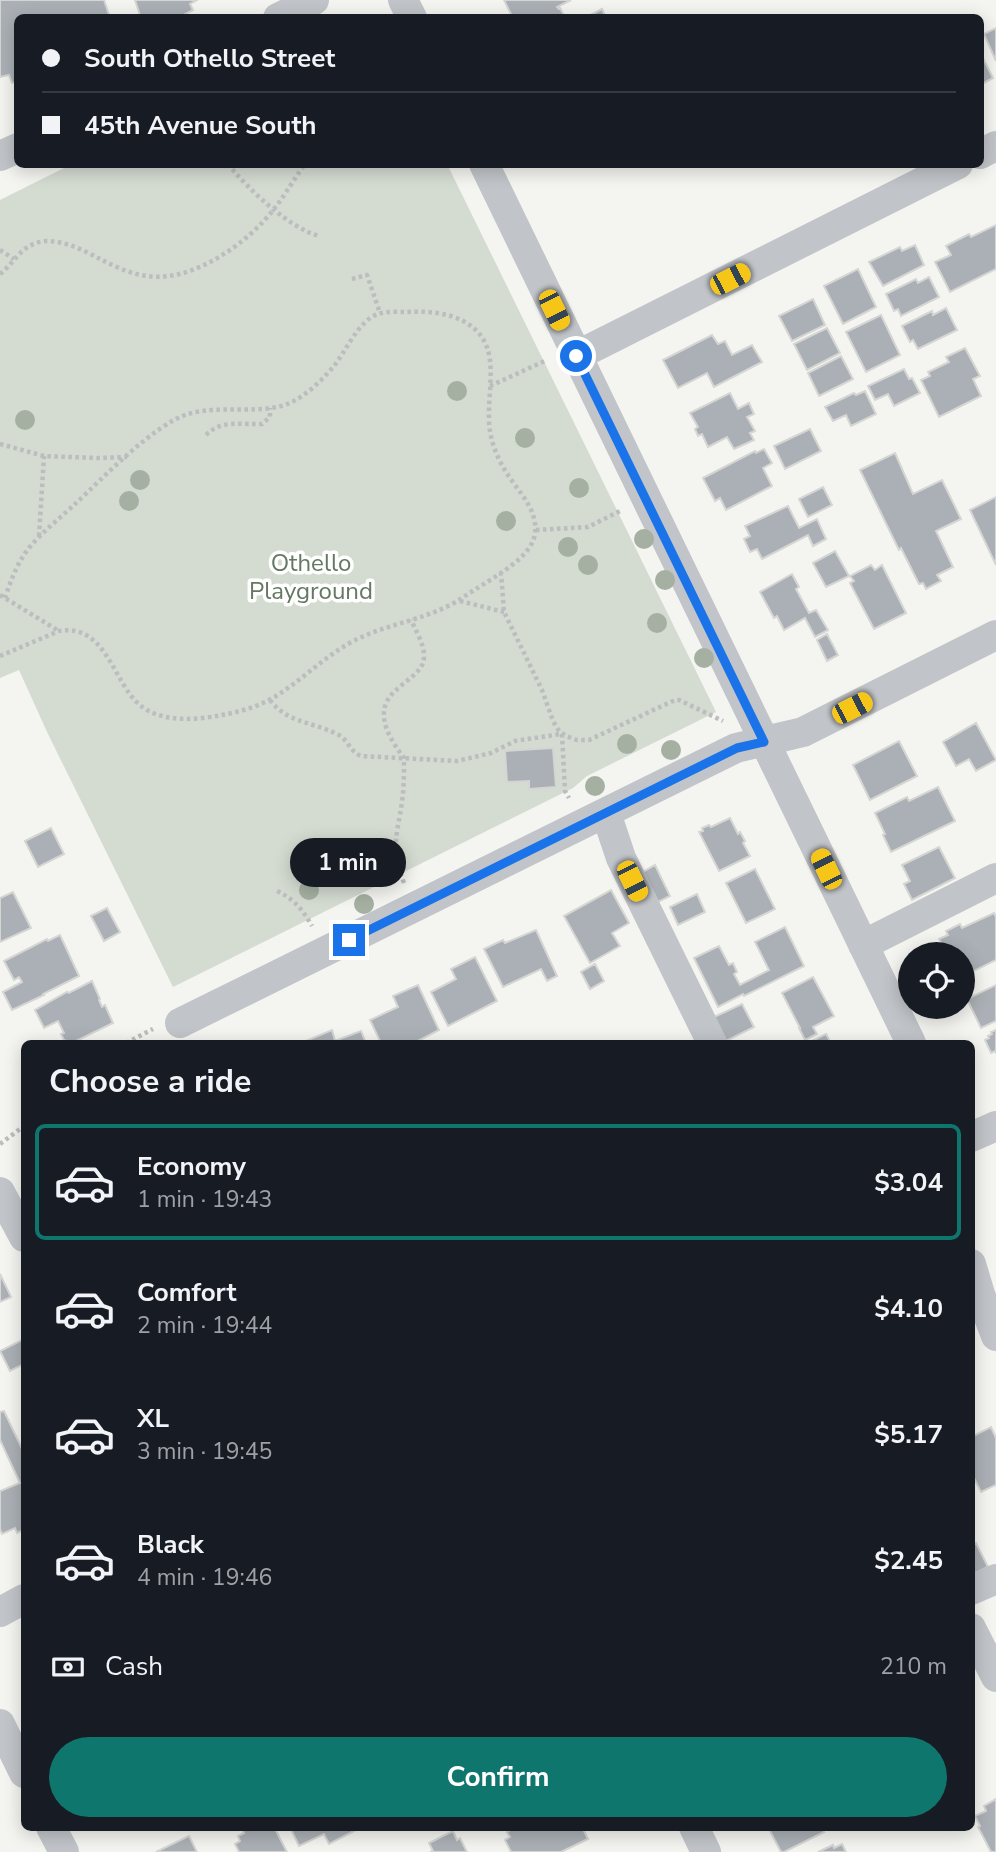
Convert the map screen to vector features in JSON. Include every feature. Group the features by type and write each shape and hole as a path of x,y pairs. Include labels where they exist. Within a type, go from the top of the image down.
{"street":[{"path":"286,14 314,0"},
{"path":"490,168 576,356 910,1040"},
{"path":"576,356 950,168"},
{"path":"180,1023 737,748 803,732 996,635"},
{"path":"594,819 621,858 711,1040"},
{"path":"863,945 996,878"},
{"path":"975,1135 996,1126"},
{"path":"0,1192 21,1231"},
{"path":"975,1277 996,1336"},
{"path":"975,1588 996,1579"},
{"path":"0,1612 21,1601"},
{"path":"975,1636 996,1677"},
{"path":"0,1724 21,1767"},
{"path":"53,1831 64,1852"},
{"path":"696,1831 706,1852"}],"path":[{"path":"231,168 246,185 274,209 309,234 320,236"},
{"path":"0,274 14,258 30,246 46,241 82,250 133,274 149,277 177,275 206,264 233,248 257,228 274,209 302,168"},
{"path":"0,250 14,258"},
{"path":"352,279 368,275 380,313"},
{"path":"0,656 59,631 77,632 96,643 111,661 125,689 153,713 174,718 218,716 257,706 270,699 347,644 447,607 459,600 523,554 531,546 536,530 528,505 504,468 494,445 489,422 490,352 482,337 469,325 453,317 428,312 380,313 369,318 336,364 313,387 289,403 276,408 217,409 188,414 168,424 127,457 39,537 18,566 2,597 59,631"},
{"path":"490,386 545,361 576,356"},
{"path":"206,435 215,427 224,424 262,424 270,417 270,408"},
{"path":"0,444 44,456 127,457"},
{"path":"39,537 44,456"},
{"path":"536,530 588,527 646,498"},
{"path":"501,572 504,612 538,680 553,721 562,734 577,740 596,738 675,700 706,713"},
{"path":"459,600 504,612"},
{"path":"411,620 422,646 424,660 422,667 386,702 384,723 391,740 404,758 403,797 396,831 395,853 397,866 414,908"},
{"path":"270,699 277,710 285,715 338,734 358,755 447,761 467,759 491,753 515,741 562,734"},
{"path":"562,734 565,791 594,819"},
{"path":"277,891 288,896 302,910 328,950"},
{"path":"0,1144 21,1128"}],"green space":[{"name":"Othello Playground","path":"64,168 449,168 716,712 587,776 573,788 173,987 19,670 0,678 0,200"}],"building":[{"path":"0,0 104,0 109,14 14,14 14,83 9,75 0,77"},
{"path":"135,0 197,0 190,4 193,10 186,14 140,14"},
{"path":"504,0 571,0 557,7 563,14 511,14"},
{"path":"996,28 996,61 984,34"},
{"path":"984,60 993,78 984,83"},
{"path":"996,225 996,269 950,292 935,262 951,255 946,246 969,234 971,237"},
{"path":"915,245 924,265 883,286 869,262 900,247 902,251"},
{"path":"858,269 876,307 843,324 824,286"},
{"path":"929,277 939,297 901,316 898,309 894,311 886,294 916,279 918,283"},
{"path":"813,299 825,325 792,341 779,316"},
{"path":"946,308 957,330 918,349 913,340 910,342 902,326 932,311 933,315"},
{"path":"881,315 900,355 866,372 846,332"},
{"path":"827,328 840,353 807,370 794,344"},
{"path":"712,335 718,344 725,341 732,355 752,345 762,362 714,387 707,373 678,388 663,360"},
{"path":"965,348 980,376 973,379 981,396 939,417 921,380 930,376 928,372 949,362 946,357"},
{"path":"841,356 853,379 819,396 808,373"},
{"path":"904,369 920,393 894,406 888,394 875,400 868,386"},
{"path":"865,391 876,414 851,426 846,415 833,421 825,407 854,393 856,395"},
{"path":"730,393 738,409 749,403 754,414 747,417 755,431 750,433 754,440 734,449 727,437 708,447 702,434 698,436 695,429 698,427 690,413"},
{"path":"810,429 821,451 785,469 774,446"},
{"path":"764,449 772,463 763,468 772,486 726,510 720,498 715,501 703,478"},
{"path":"895,453 913,494 942,480 961,519 936,531 953,567 937,575 941,581 926,589 923,583 919,584 901,548 899,550 860,470"},
{"path":"823,487 832,505 808,517 799,499"},
{"path":"996,497 996,565 970,510"},
{"path":"788,506 799,528 817,519 826,539 813,546 808,535 762,559 757,549 750,552 744,539 750,536 745,526"},
{"path":"835,551 849,576 826,587 813,563"},
{"path":"871,565 875,570 882,565 906,613 874,629 850,583 854,581 850,576"},
{"path":"792,574 799,587 796,589 809,613 816,610 828,630 815,637 805,618 784,630 760,592"},
{"path":"827,634 838,655 827,661 817,640"},
{"path":"976,723 996,760 976,771 969,759 956,766 943,742"},
{"path":"899,741 917,776 870,800 853,765"},
{"path":"553,748 556,787 529,789 529,781 507,782 505,751"},
{"path":"938,787 955,821 891,852 875,813 907,797 909,801"},
{"path":"730,818 745,841 743,843 750,856 719,871 699,832 703,831 702,828"},
{"path":"51,828 64,854 38,867 25,841"},
{"path":"939,847 955,878 912,900 904,884 910,881 902,865"},
{"path":"655,865 670,896 658,902 643,872"},
{"path":"755,869 775,909 746,923 726,883"},
{"path":"611,890 629,923 612,933 620,946 590,963 564,916"},
{"path":"13,892 31,928 0,942 0,898"},
{"path":"697,894 705,912 678,925 670,907"},
{"path":"107,908 120,932 104,941 91,916"},
{"path":"994,913 996,960 975,970 975,942 940,942 939,939 948,935 946,931 960,924 962,928"},
{"path":"785,927 804,966 718,1007 694,958 719,946 729,965 733,963 737,972 734,974 740,985 769,970 755,942"},
{"path":"536,930 557,976 547,981 541,969 503,987 484,949"},
{"path":"60,935 79,976 12,1010 3,992 22,982 19,977 14,980 4,961"},
{"path":"475,957 497,1001 448,1026 431,992 456,979 451,969"},
{"path":"595,964 604,981 590,989 581,972"},
{"path":"813,977 834,1016 813,1027 817,1034 805,1040 782,993"},
{"path":"92,981 102,1007 105,1005 113,1023 78,1040 64,1040 61,1034 64,1033 58,1021 44,1028 35,1010"},
{"path":"418,985 439,1030 420,1040 380,1040 370,1020 398,1007 393,996"},
{"path":"996,985 996,1021 981,1028 975,1016 975,995"},
{"path":"742,1004 754,1027 726,1040 714,1017"},
{"path":"332,1030 335,1040 308,1040"},
{"path":"996,1030 996,1053 991,1053 985,1040"},
{"path":"361,1031 365,1040 338,1040"},
{"path":"826,1034 829,1040 814,1040"},
{"path":"0,1274 11,1297 0,1302"},
{"path":"21,1340 21,1366 10,1371 0,1351"},
{"path":"4,1411 21,1447 21,1531 17,1533 15,1528 2,1534 0,1529 0,1491 20,1483 0,1440 0,1412"},
{"path":"991,1427 996,1438 996,1485 981,1492 975,1480 975,1435"},
{"path":"975,1544 988,1567 975,1573"},
{"path":"996,1799 996,1852 991,1852 975,1816 986,1811 984,1806"},
{"path":"243,1831 276,1831 287,1852 239,1852 235,1844 240,1841 238,1836 244,1833"},
{"path":"292,1831 354,1831 329,1844 324,1834 299,1846"},
{"path":"453,1831 467,1852 430,1852 433,1851 429,1843"},
{"path":"584,1831 588,1839 561,1852 511,1852 505,1840 510,1837 507,1832"},
{"path":"770,1831 824,1831 784,1852 781,1852"},
{"path":"189,1836 197,1852 156,1852"},
{"path":"842,1844 846,1852 818,1852 833,1845 834,1848"}],"route":[{"path":"349,940 737,748 764,742 576,356"}]}
